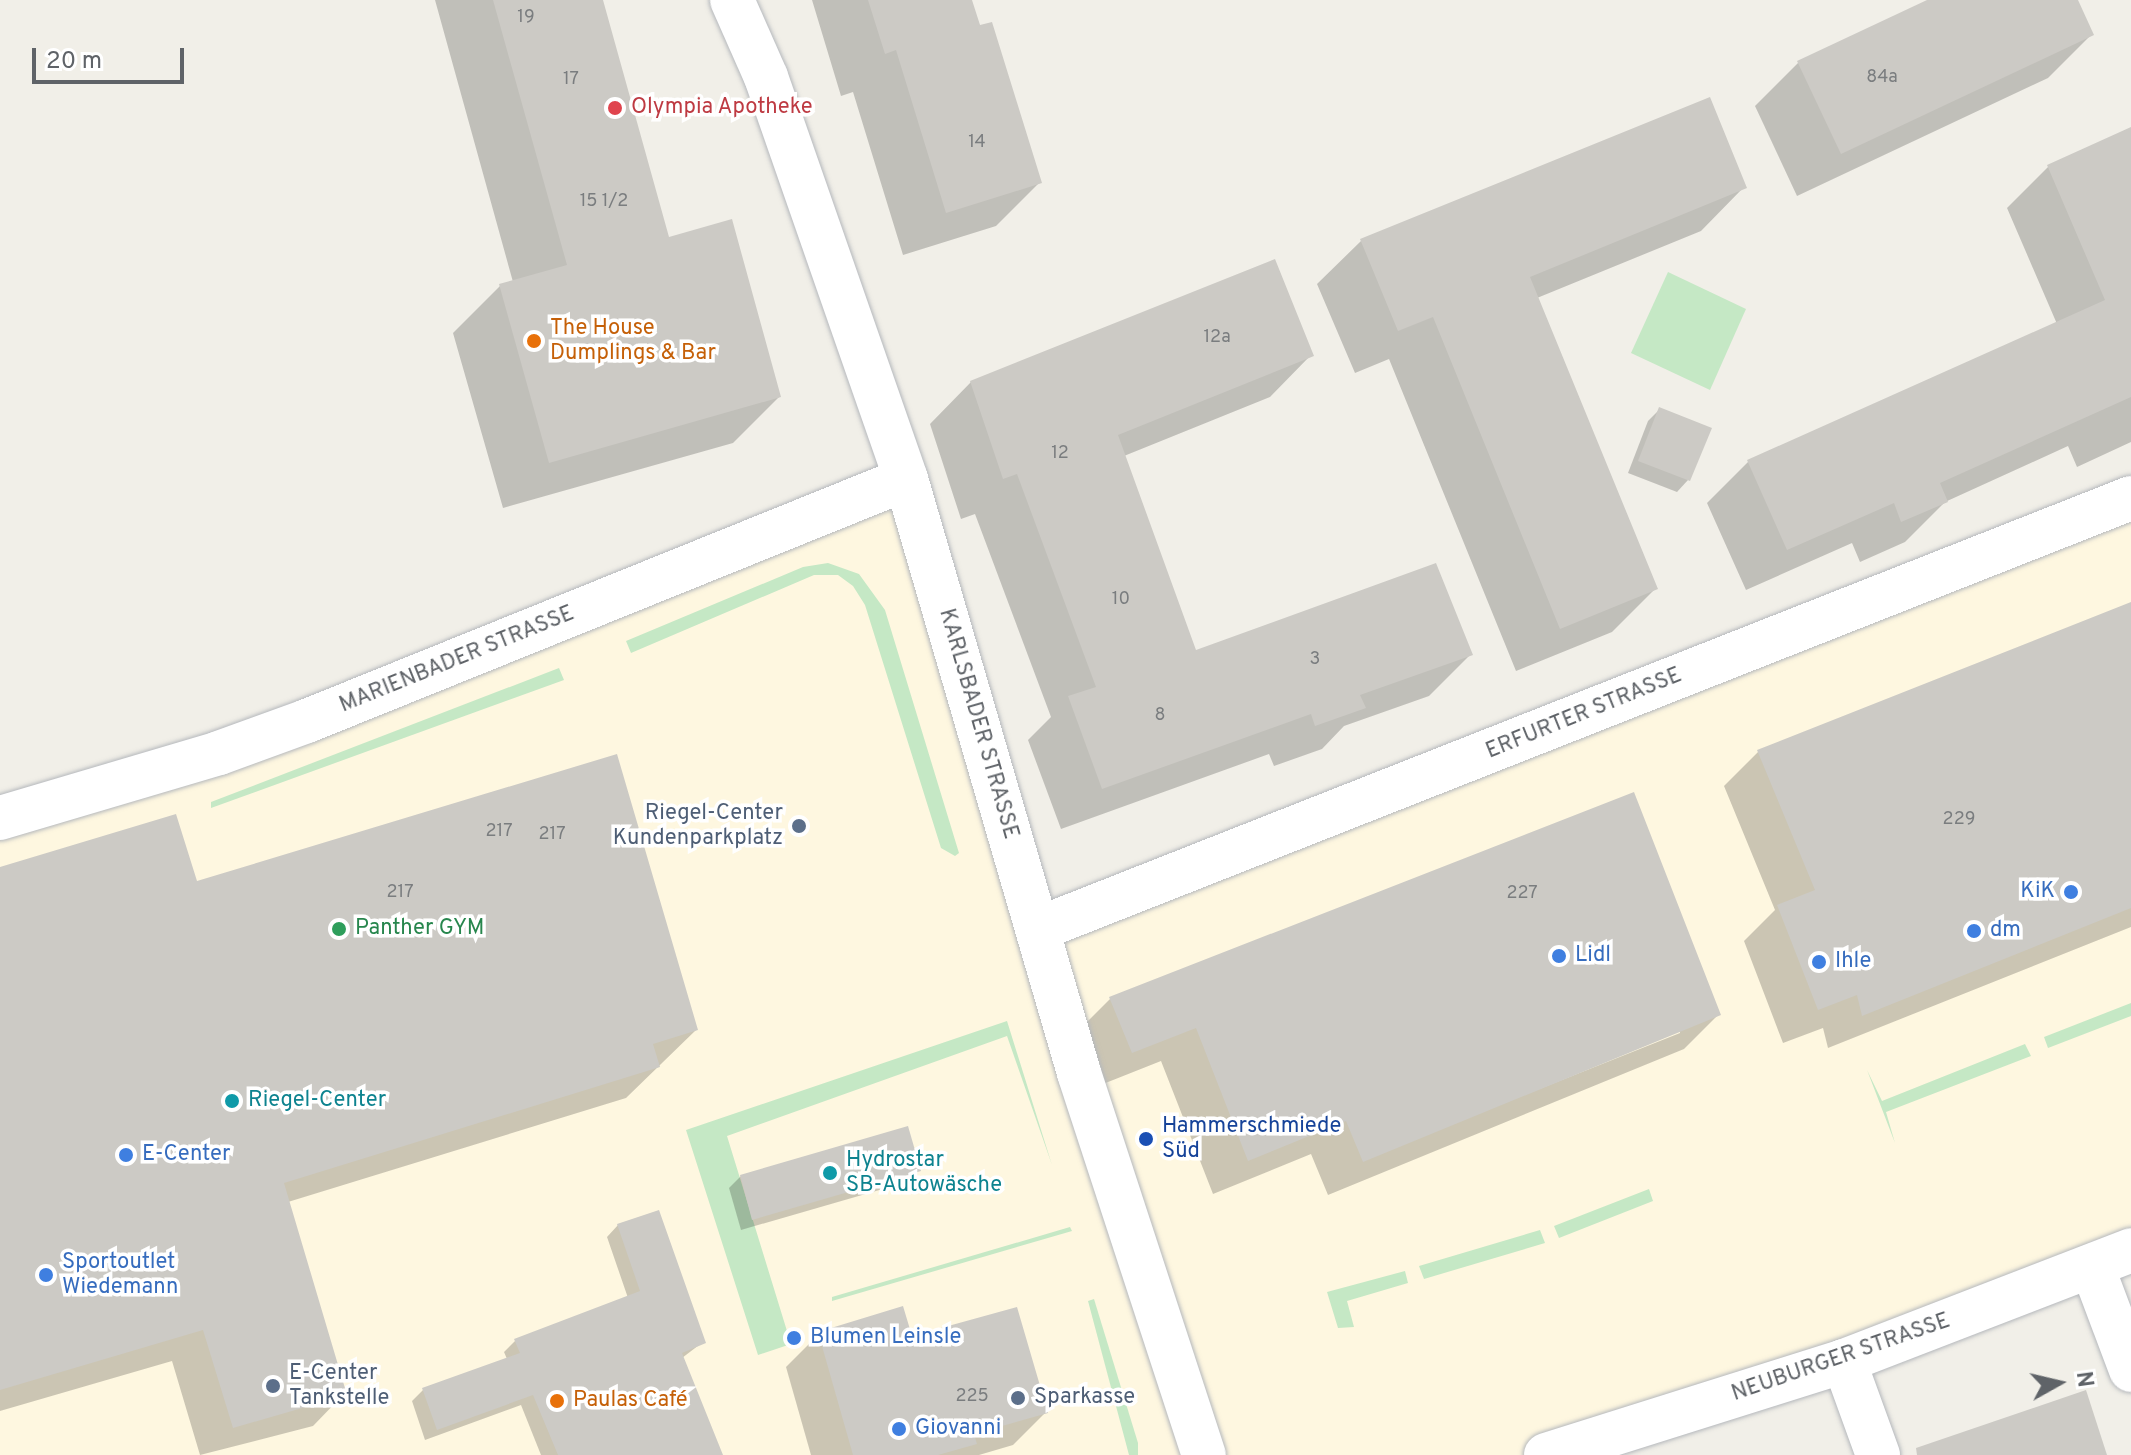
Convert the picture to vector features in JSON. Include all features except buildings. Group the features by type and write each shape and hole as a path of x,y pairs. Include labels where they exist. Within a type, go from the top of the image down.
{"street":[{"name":"KARLSBADER STRASSE","path":"732,0 766,77 906,479 1038,929 1204,1455"},
{"name":"MARIENBADER STRASSE","path":"0,818 219,753 307,721 906,479"},
{"name":"ERFURTER STRASSE","path":"1038,929 2131,498"},
{"name":"NEUBURGER STRASSE","path":"1546,1455 1601,1447 1844,1361 2111,1258"},
{"path":"2111,1258 2131,1370"},
{"path":"1844,1361 1878,1455"}],"shaded area":[{"path":"906,479 1038,928 2131,498 2131,1250 1546,1455 0,1455 0,818"}],"green space":[{"path":"1668,272 1746,309 1710,390 1631,353"},
{"path":"828,563 859,574 885,610 959,853 955,856 941,848 865,605 853,586 838,575 814,575 631,653 626,641 803,567"},
{"path":"559,668 564,680 211,808 211,802"},
{"path":"2131,1003 2131,1016 2048,1048 2044,1037"},
{"path":"1007,1021 1052,1165 1007,1036 727,1136 791,1344 758,1355 686,1130"},
{"path":"2025,1044 2031,1056 1886,1112 1895,1143 1867,1070 1882,1101"},
{"path":"1649,1189 1653,1201 1559,1238 1554,1226"},
{"path":"1070,1227 1072,1231 832,1301 832,1297"},
{"path":"1540,1230 1545,1243 1424,1279 1419,1266"},
{"path":"1405,1271 1408,1283 1347,1301 1354,1327 1338,1328 1327,1292"},
{"path":"1094,1299 1138,1443 1138,1455 1129,1455 1088,1301"}],"place":[{"name":"Olympia Apotheke","path":"615,108"},
{"name":"The House Dumplings & Bar","path":"534,341"},
{"name":"Riegel-Center Kundenparkplatz","path":"799,826"},
{"name":"KiK","path":"2071,892"},
{"name":"Panther GYM","path":"339,929"},
{"name":"dm","path":"1974,931"},
{"name":"Lidl","path":"1559,956"},
{"name":"Ihle","path":"1819,962"},
{"name":"Riegel-Center","path":"232,1101"},
{"name":"Hammerschmiede Süd","path":"1146,1139"},
{"name":"E-Center","path":"126,1155"},
{"name":"Hydrostar SB-Autowäsche","path":"830,1173"},
{"name":"Sportoutlet Wiedemann","path":"46,1275"},
{"name":"Blumen Leinsle","path":"794,1338"},
{"name":"E-Center Tankstelle","path":"273,1386"},
{"name":"Sparkasse","path":"1018,1398"},
{"name":"Paulas Café","path":"557,1401"},
{"name":"Giovanni","path":"899,1429"}]}
